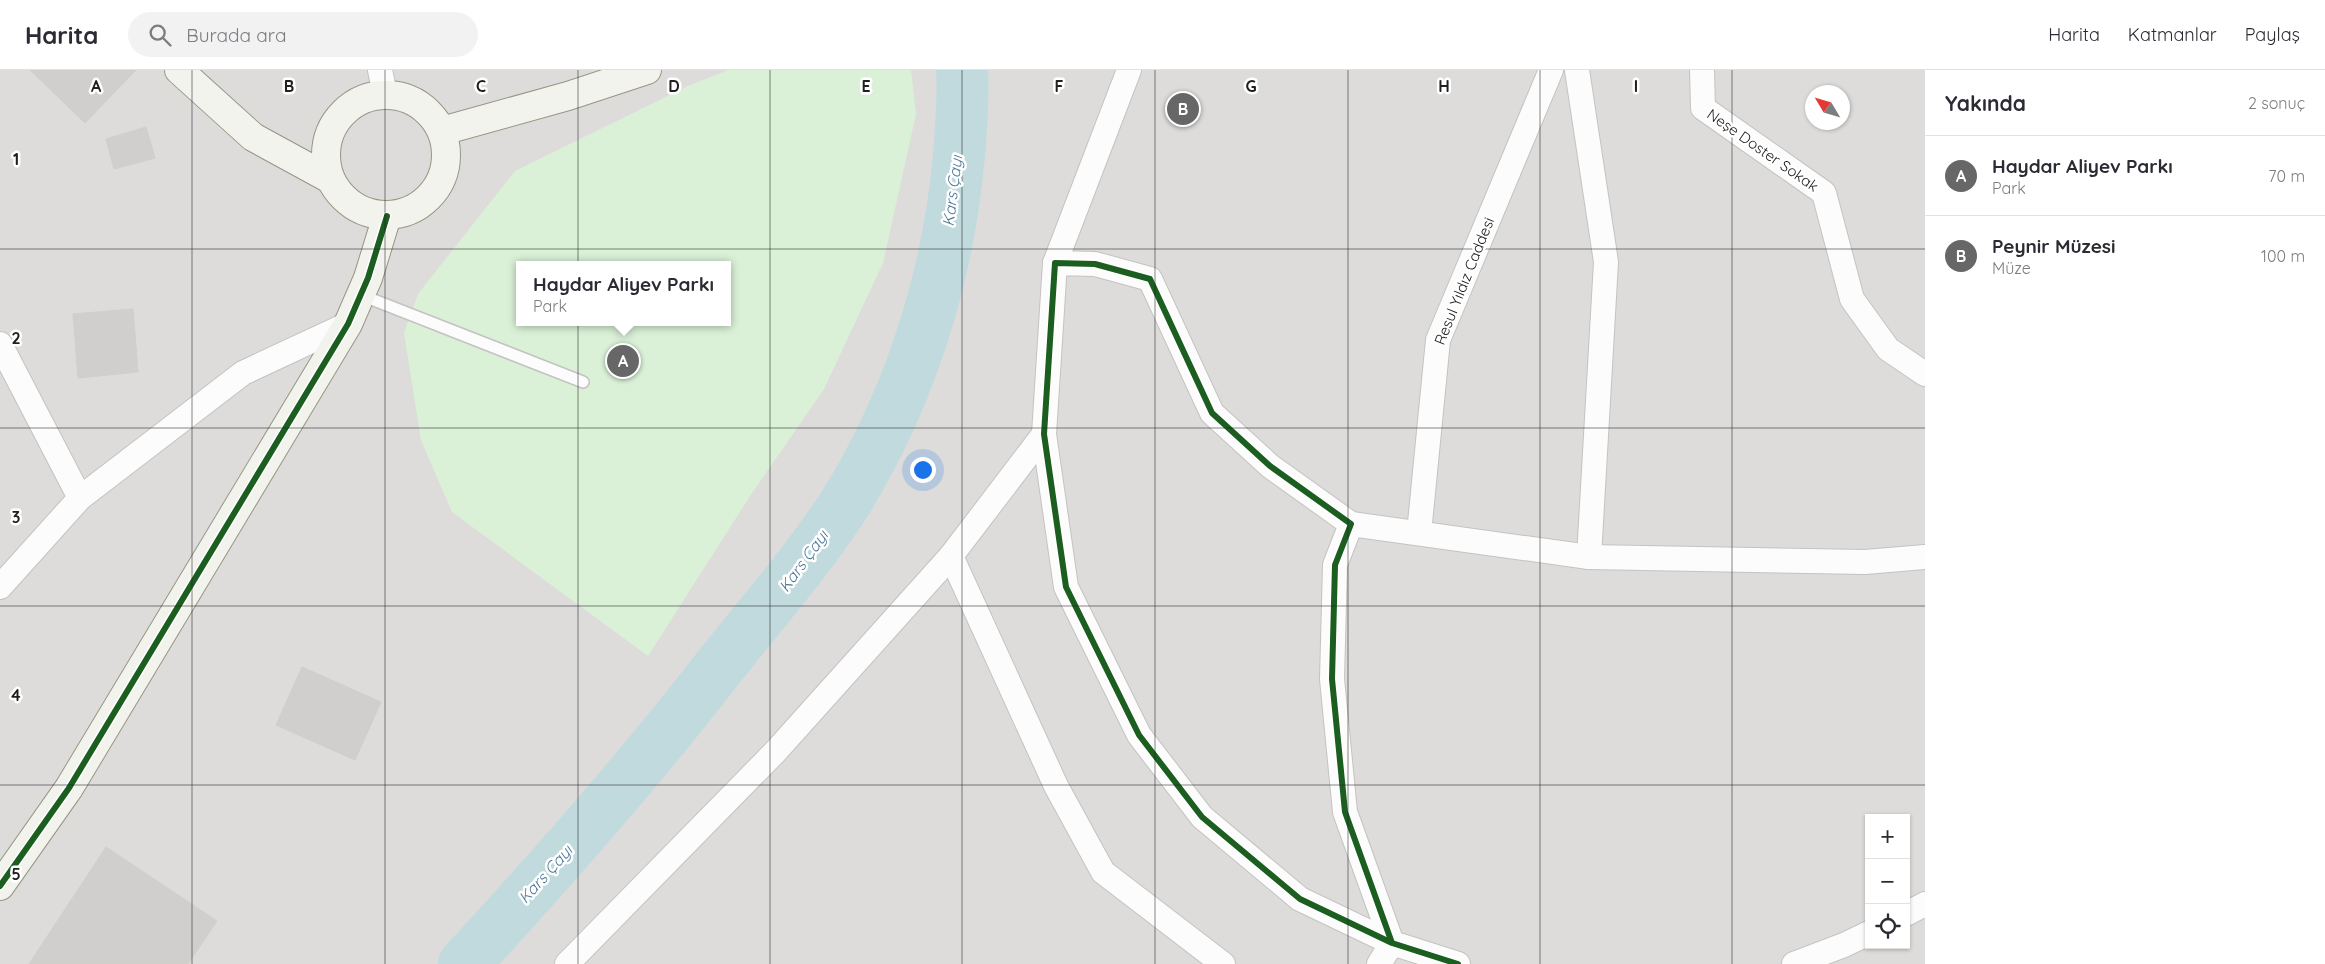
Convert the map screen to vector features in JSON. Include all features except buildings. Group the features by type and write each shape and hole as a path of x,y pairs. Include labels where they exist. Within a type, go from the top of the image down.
{"street":[{"path":"179,70 253,137 330,179"},
{"path":"442,131 568,96 646,70"},
{"path":"1129,70 1055,263 1044,434 1066,586 1139,735 1202,817 1300,899 1392,943 1458,964"},
{"name":"Resul Yıldız Caddesi","path":"1419,533 1438,340 1551,70"},
{"path":"1577,70 1606,262 1589,557"},
{"name":"Neşe Doster Sokak","path":"1702,70 1703,108 1824,193 1852,299 1888,349 1925,374"},
{"path":"382,82 428,111 442,131 447,154 443,177 430,197 410,211 387,216 364,212 344,199 330,179 326,156 330,133 342,113 382,82"},
{"path":"0,886 69,788 348,324 361,295 387,216"},
{"path":"1055,263 1095,264 1150,279 1212,413 1270,466 1351,524 1589,557 1864,562 1925,557"},
{"path":"0,587 80,498 243,373 348,324"},
{"path":"0,344 80,498"},
{"path":"567,964 776,751 951,556 1044,434"},
{"path":"1351,524 1335,565 1332,679 1345,812 1392,943"},
{"path":"951,556 1056,786 1103,872 1223,964"},
{"path":"1910,912 1925,904"},
{"path":"1794,964 1844,946 1865,935"},
{"path":"1379,964 1392,943"}],"lane":[{"path":"361,295 583,382"}],"shaded area":[{"path":"0,70 1925,70 1925,964 0,964"}],"green space":[{"path":"728,70 911,70 916,114 883,263 824,389 750,496 648,656 452,512 421,440 404,333 418,294 515,171 688,86"}],"waterway":[{"name":"Kars Çayı","path":"464,964 595,818 689,705 813,549 842,508 866,467 887,426 906,382 935,293 946,248 959,155 963,91 962,70"}],"cycle path":[{"path":"0,886 69,788 348,324 368,278 387,216"},
{"path":"1392,943 1345,812 1332,679 1335,565 1351,524 1270,466 1212,413 1150,279 1095,264 1055,263 1044,434 1066,587 1139,735 1202,817 1300,899 1392,943 1458,964"}],"place":[{"name":"Peynir Müzesi","path":"1183,109"},
{"name":"Haydar Aliyev Parkı","path":"623,361"}]}
